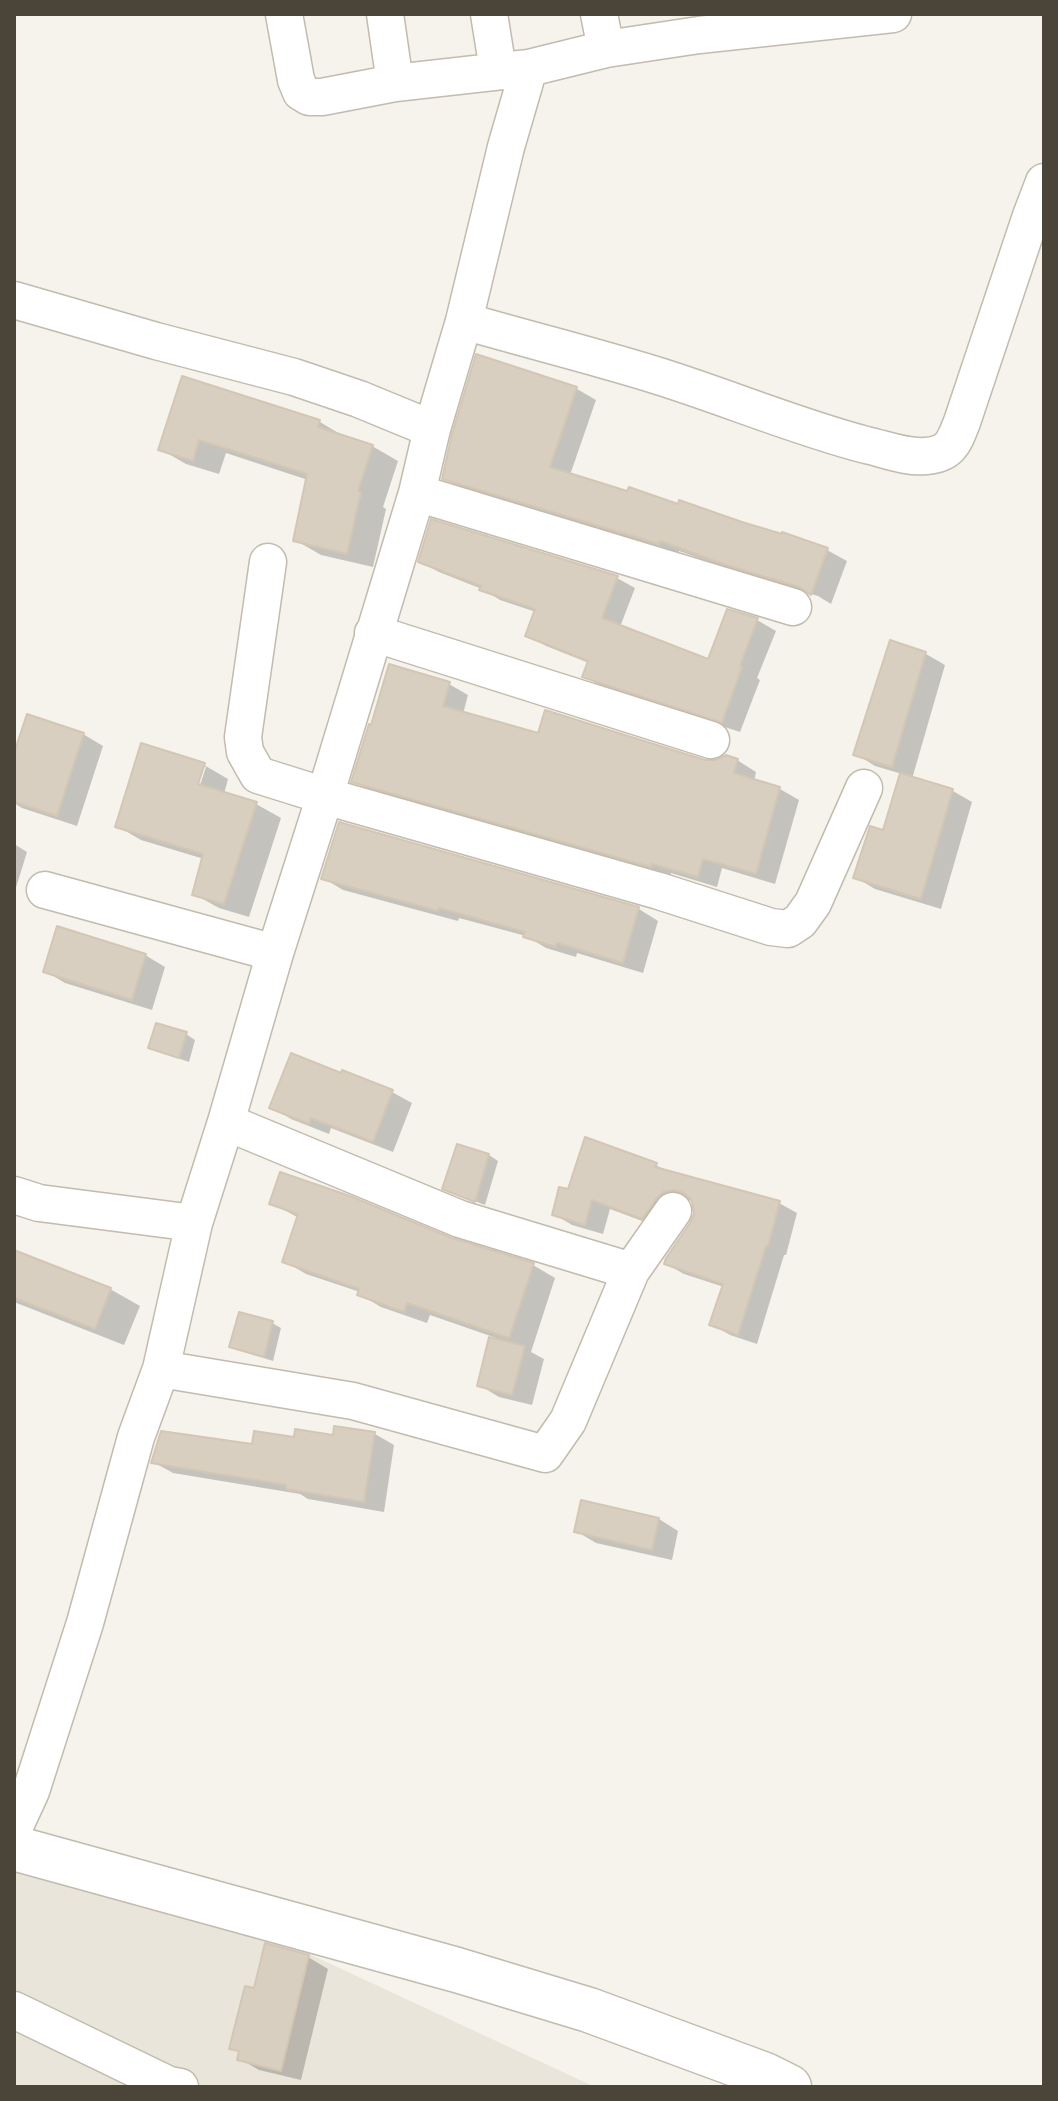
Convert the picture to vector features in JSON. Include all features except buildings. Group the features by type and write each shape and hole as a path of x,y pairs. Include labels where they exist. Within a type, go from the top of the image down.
{"street":[{"path":"284,14 296,80 301,92 309,97 513,69 697,25 893,14"},
{"path":"385,14 395,83"},
{"path":"14,1828 31,1791 85,1623 136,1437 161,1369 194,1223 417,493 432,429 464,321 506,147 513,69 489,14"},
{"path":"599,14 606,49"},
{"path":"464,321 653,375 853,442 901,453 923,456 938,454 953,444 962,422 1044,182"},
{"path":"14,300 294,377 432,429"},
{"path":"417,493 793,607"},
{"path":"268,562 243,737 245,752 258,775 659,891 771,927 788,929 800,921 813,903 864,788"},
{"path":"373,633 711,740"},
{"path":"45,890 275,953"},
{"path":"226,1122 460,1219 631,1271"},
{"path":"14,1195 39,1203 194,1223"},
{"path":"161,1369 353,1401 545,1454 568,1421 631,1271 673,1211"},
{"path":"14,1848 457,1970 589,2010 765,2075 789,2087"},
{"path":"14,2010 169,2085 180,2087"}],"shaded area":[{"path":"14,1827 144,1877 595,2087 14,2087"}]}
